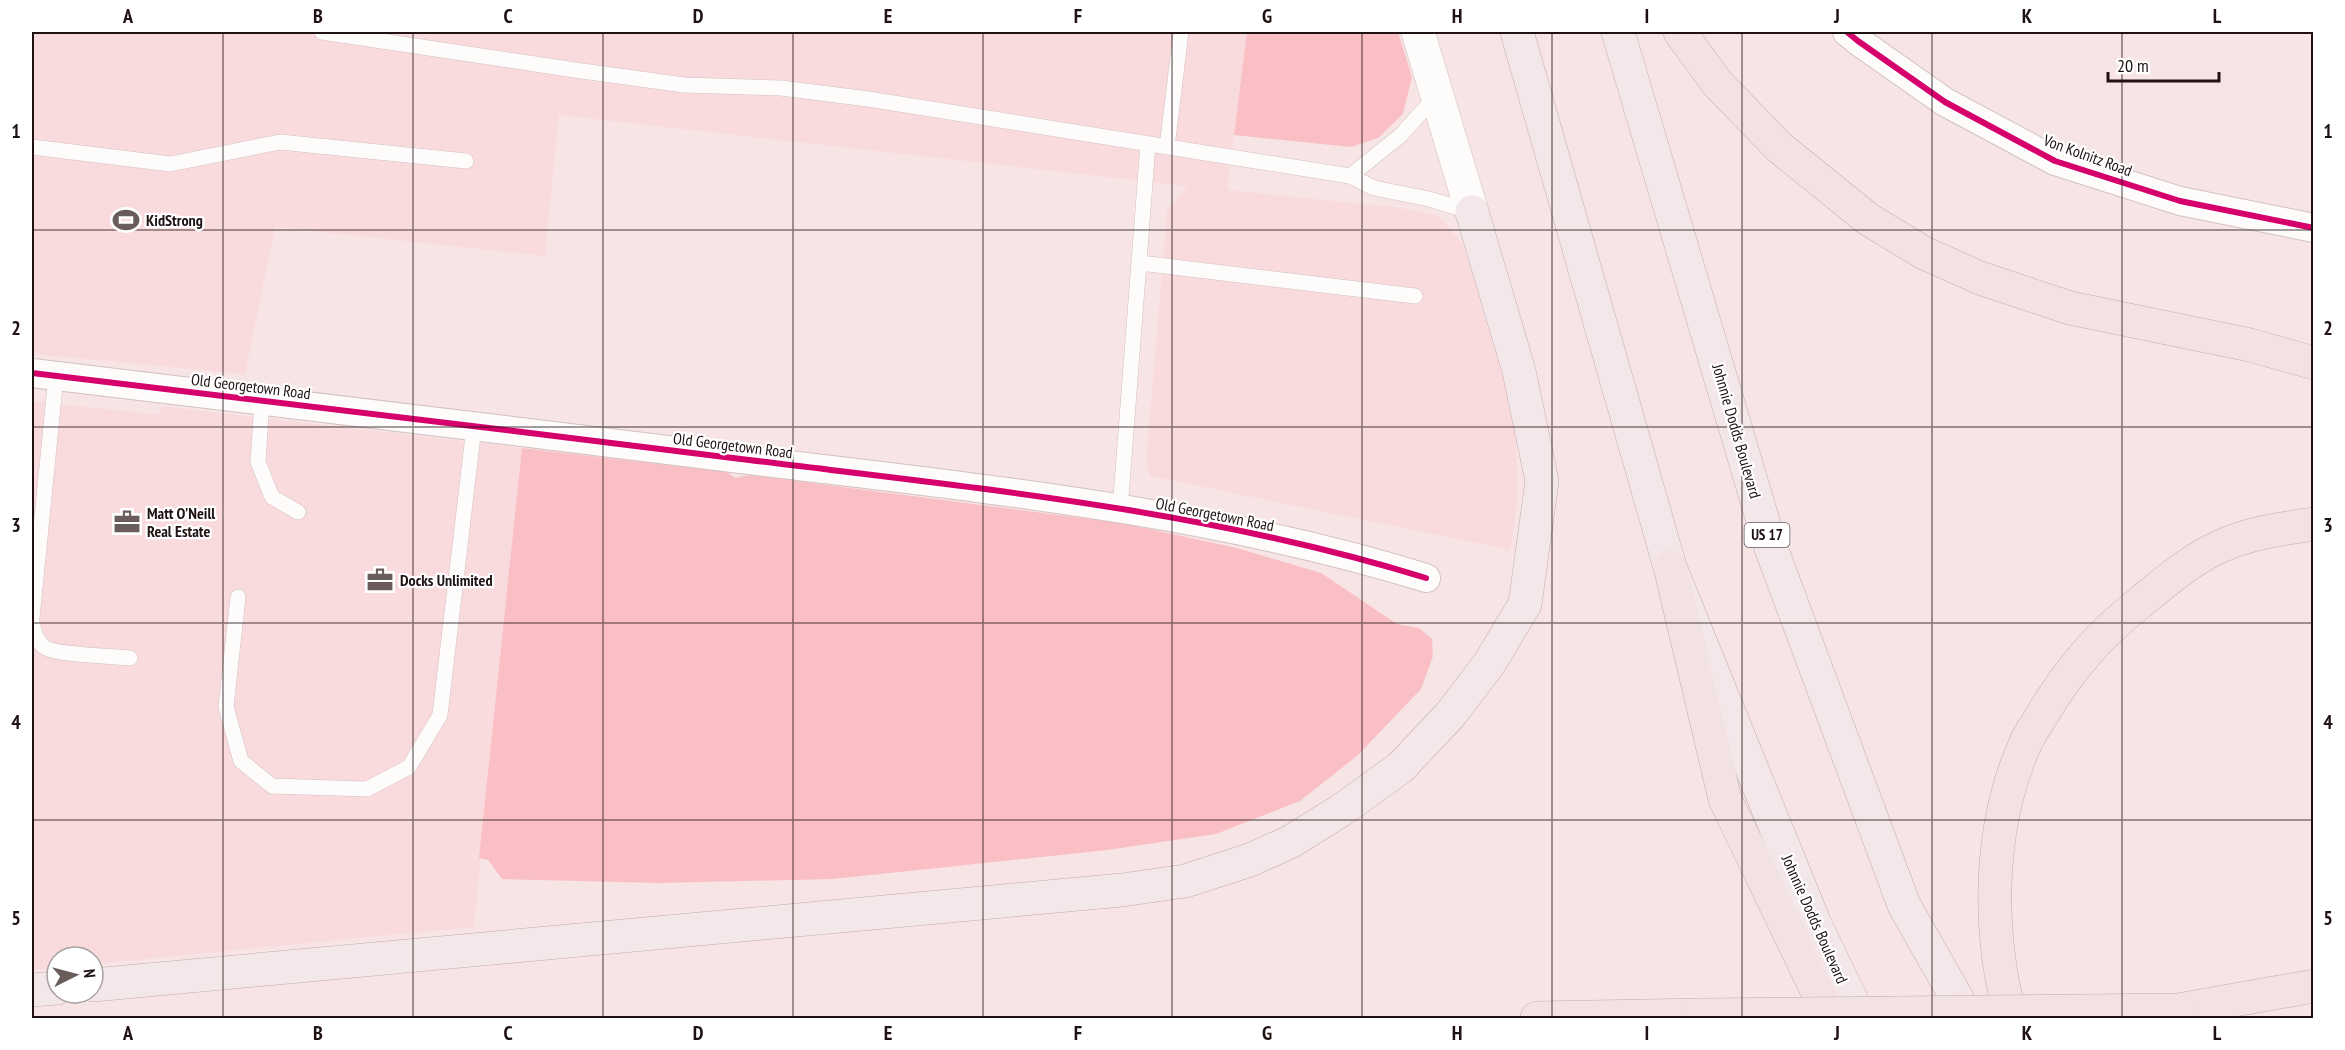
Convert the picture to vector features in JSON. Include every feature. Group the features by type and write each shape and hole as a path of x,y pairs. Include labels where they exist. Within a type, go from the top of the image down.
{"highway":[{"name":"Johnnie Dodds Boulevard","path":"1517,32 1670,567 1814,922 1860,1018"},
{"name":"Johnnie Dodds Boulevard","path":"1618,32 1771,548 1904,905 1968,1018"},
{"path":"1680,32 1717,83 1779,147 1868,219 1924,253 1980,278 2070,308 2250,345 2313,363"},
{"path":"105,984 1122,890 1185,881 1250,860 1290,842 1340,811 1400,768 1450,715 1490,664 1525,604 1542,481 1519,371 1472,212"},
{"path":"2011,1018 1996,933 1996,878 2005,803 2026,742 2062,682 2109,627 2166,581 2216,548 2261,532 2313,524"},
{"path":"1670,567 1725,798 1830,1018"},
{"path":"2178,1010 2313,986"},
{"path":"1537,1018 2313,1010"}],"main road":[{"path":"1418,32 1472,212"}],"street":[{"name":"Von Kolnitz Road","path":"1847,32 1945,102 2055,161 2180,201 2313,228"},
{"name":"Old Georgetown Road","path":"44,375 1004,491 1224,526 1373,562 1426,578"}],"lane":[{"path":"322,32 684,85 782,87 847,96 1350,176 1374,188 1429,199 1472,212"},
{"path":"1167,147 1181,32"},
{"path":"1350,176 1401,135 1437,95"},
{"path":"32,147 170,164 280,142 466,162"},
{"path":"1120,510 1148,144"},
{"path":"1140,263 1415,296"},
{"path":"44,375 32,620 35,636 45,648 62,652 130,658"},
{"path":"262,401 258,462 272,497 298,512"},
{"path":"238,597 226,707 241,761 272,786 367,789 410,767 440,715 474,427"}],"shaded area":[{"path":"32,32 1247,32 1227,190 1394,207 1437,215 1463,244 1515,418 1518,499 1510,550 1150,476 1146,461 1167,211 1187,186 559,115 545,256 275,227 245,374 32,354"},
{"path":"1247,32 1398,32 1412,77 1403,114 1378,138 1351,147 1234,135"},
{"path":"32,401 160,415 161,406 522,448 474,927 105,963 105,945 45,945 45,969 32,970"},
{"path":"522,448 727,472 735,478 750,475 1121,523 1237,548 1321,573 1397,624 1419,628 1432,639 1433,656 1421,689 1358,755 1300,801 1216,834 1107,850 833,879 659,883 502,879 488,860 479,858"}],"cycle path":[{"path":"1847,32 1945,102 2055,161 2180,201 2314,228"},
{"path":"32,373 920,481 1091,504 1260,535 1426,578"}],"place":[{"name":"KidStrong","path":"126,220"},
{"name":"Matt O'Neill Real Estate","path":"127,522"},
{"name":"Docks Unlimited","path":"380,580"}]}
